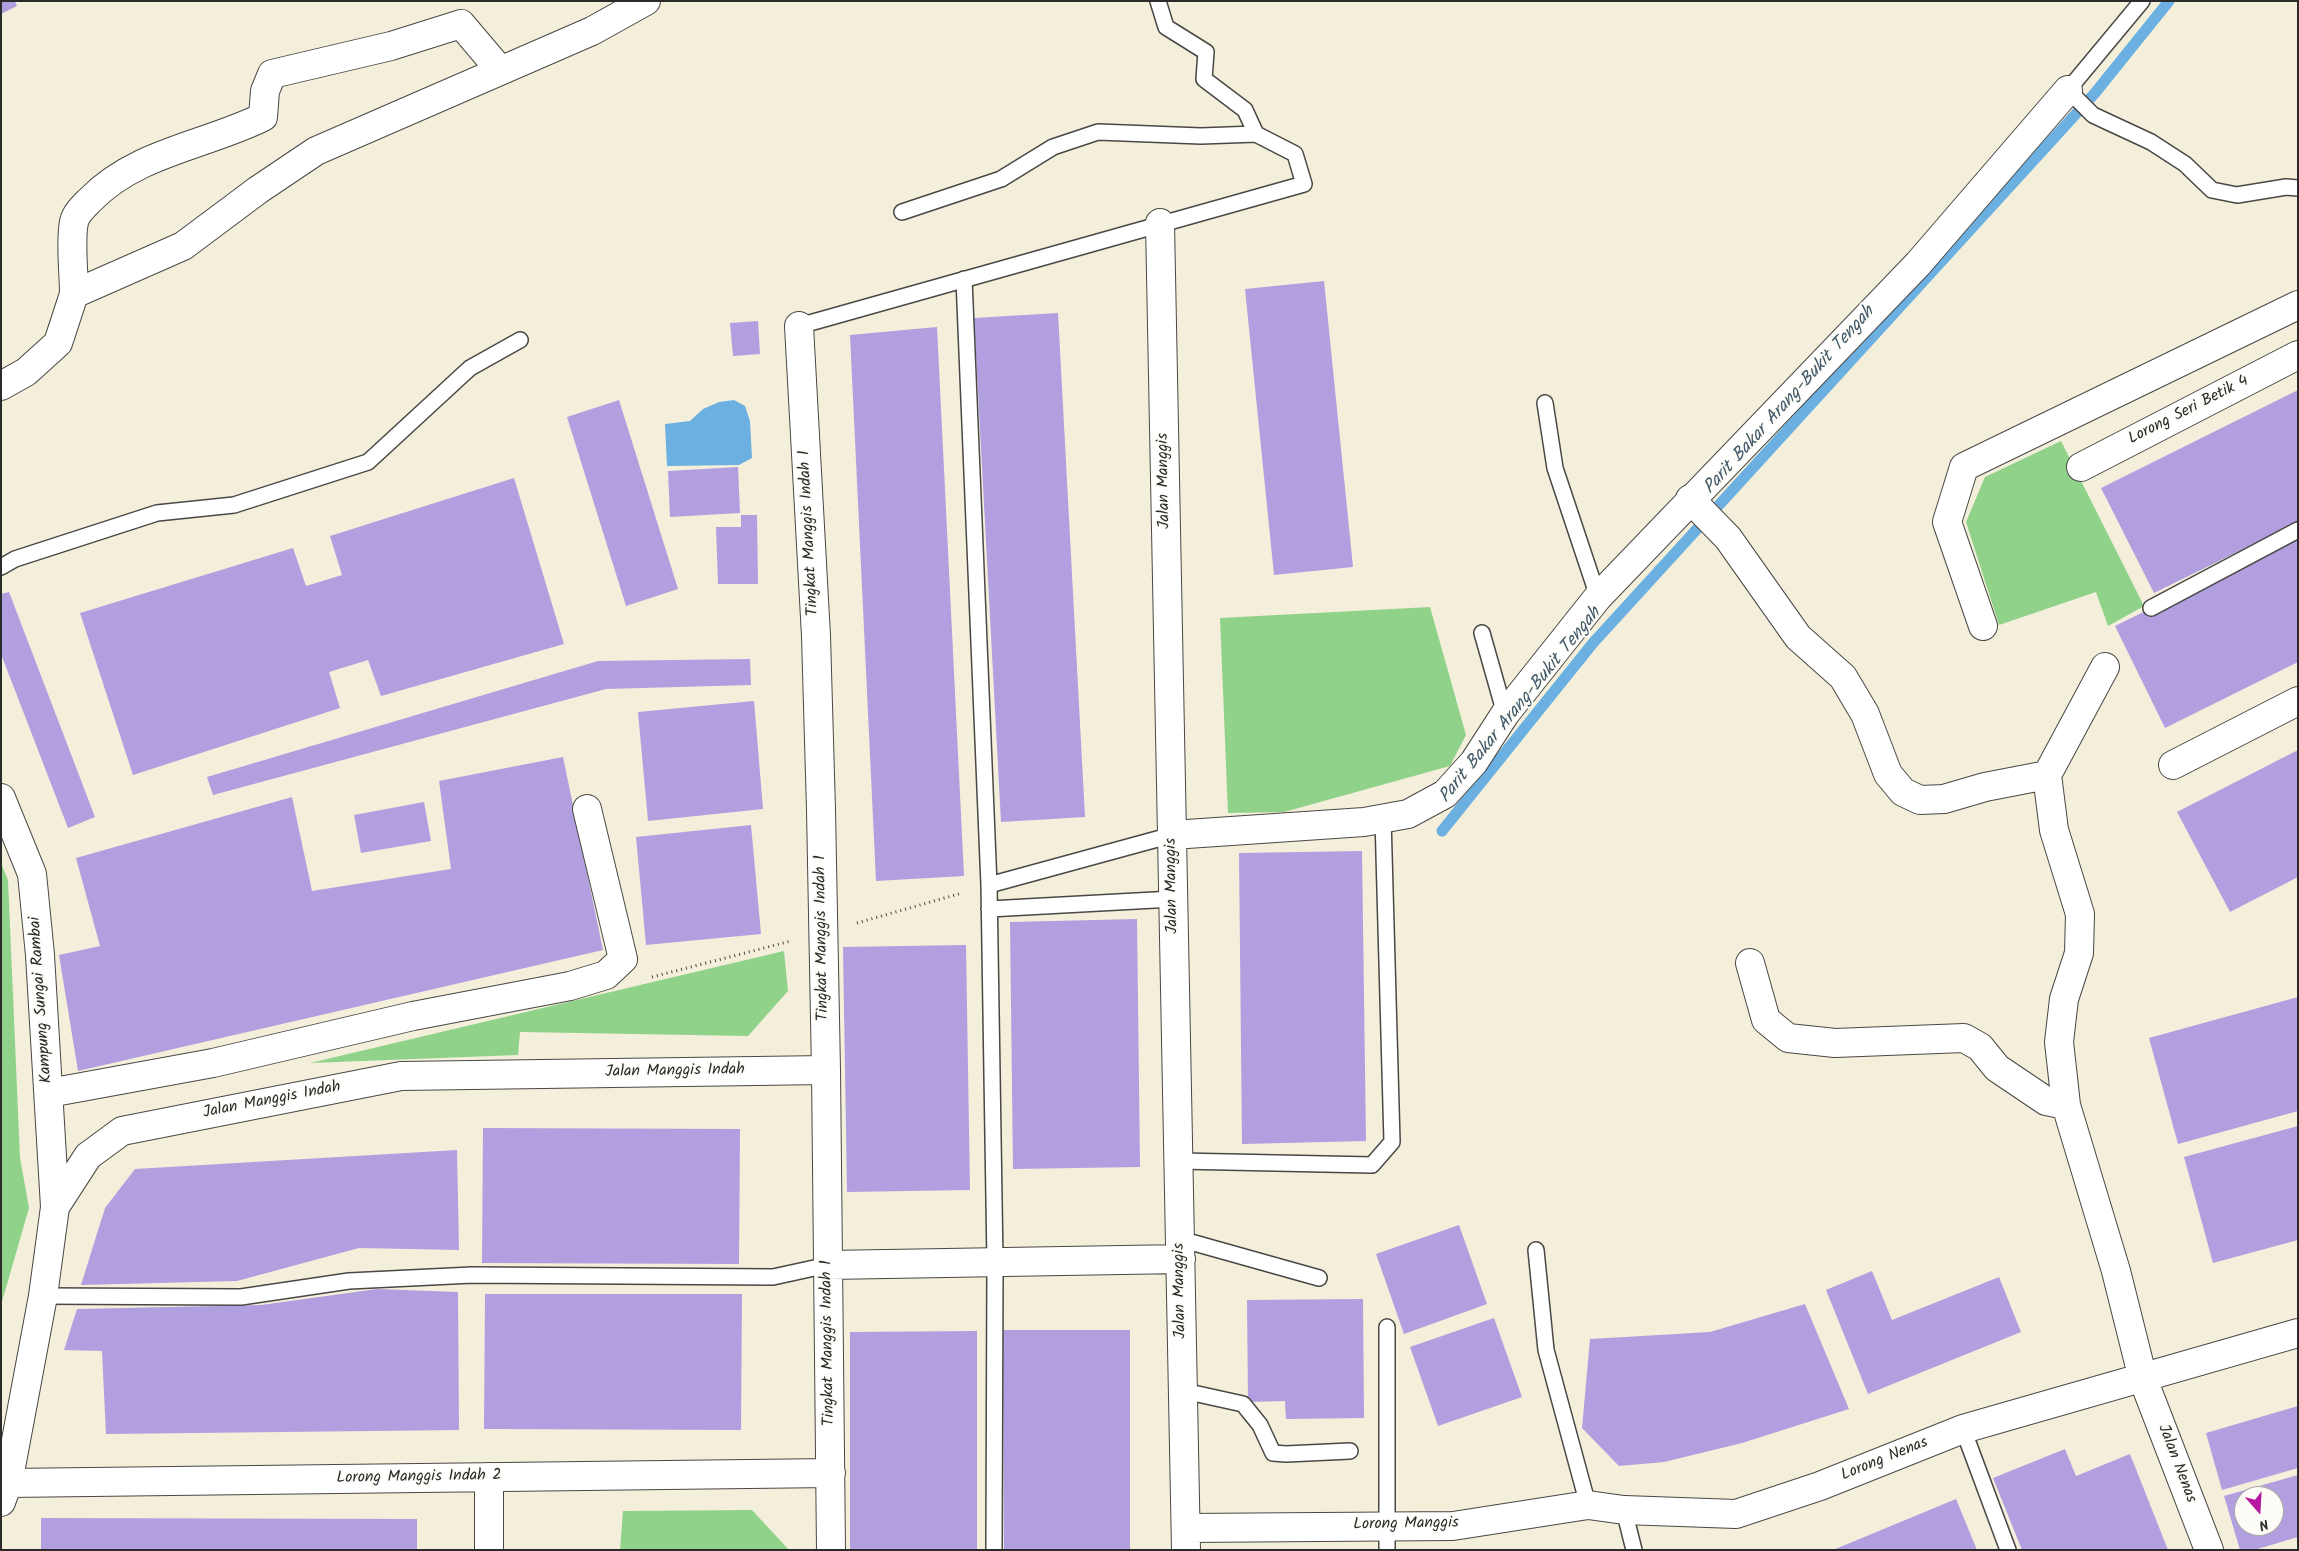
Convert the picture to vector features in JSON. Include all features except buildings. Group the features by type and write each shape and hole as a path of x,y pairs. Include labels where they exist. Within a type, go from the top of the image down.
{"street":[{"path":"74,294 183,246 258,190 316,151 592,31 646,1"},
{"path":"1,386 26,372 58,343 74,294 74,221 82,208 106,184 149,159 238,129 262,117 265,91 272,74 391,46 461,24 500,70"},
{"path":"1172,835 1364,822 1408,814 1445,794 1474,762 1505,714 1598,597 1695,504 1918,264 2068,90"},
{"name":"Jalan Manggis","path":"1160,223 1186,1539"},
{"path":"1983,626 1948,522 1964,467 2298,305"},
{"name":"Tingkat Manggis Indah 1","path":"799,326 816,636 826,1070 831,1550"},
{"name":"Lorong Seri Betik 4","path":"2081,467 2298,355"},
{"path":"1695,504 1728,538 1798,637 1843,677 1865,714 1888,774 1903,792 1920,800 1944,799 1986,787 2047,775 2105,667"},
{"path":"2173,765 2298,701"},
{"name":"Jalan Nenas","path":"2047,775 2054,830 2080,914 2079,953 2064,999 2059,1042 2066,1105 2116,1271 2143,1379 2209,1550"},
{"name":"Kampung Sungai Rambai","path":"1,798 32,874 40,955 43,1032 49,1093 55,1208"},
{"path":"49,1093 213,1063 412,1016 570,986 606,975 623,959 587,808"},
{"path":"1750,963 1766,1020 1788,1038 1835,1043 1964,1038 1980,1047 1997,1068 2046,1101 2066,1105"},
{"name":"Jalan Manggis Indah","path":"5,1492 43,1296 55,1208 88,1156 122,1131 401,1076 826,1070"},
{"path":"828,1265 995,1263 1180,1249"},
{"name":"Lorong Nenas","path":"1624,1510 1736,1514 1820,1486 1963,1430 2298,1333"},
{"name":"Lorong Manggis Indah 2","path":"5,1492 490,1477 831,1473"},
{"path":"489,1550 490,1477"},
{"name":"Lorong Manggis","path":"1186,1539 1387,1538 1588,1505 1624,1510"}],"lane":[{"path":"1158,1 1166,27 1206,52 1204,78 1244,110 1256,134"},
{"path":"2142,1 2068,90 2093,115 2150,142 2185,164 2212,190 2236,195 2286,187 2298,188"},
{"path":"799,326 1304,184 1295,154 1256,134 1201,136 1098,132 1053,147 1001,179 902,212"},
{"path":"964,280 989,885 995,1263 994,1550"},
{"path":"1,567 15,559 157,513 234,505 368,462 470,368 520,340"},
{"path":"1545,403 1555,468 1598,597"},
{"path":"2151,608 2298,530"},
{"path":"1482,633 1505,714"},
{"path":"1179,1162 1372,1165 1392,1142 1383,818"},
{"path":"989,885 1172,835"},
{"path":"989,909 1173,899"},
{"path":"1180,1249 1320,1278"},
{"path":"1536,1250 1546,1350 1588,1505"},
{"path":"43,1296 241,1297 349,1280 472,1276 773,1277 828,1265"},
{"path":"1387,1327 1387,1538"},
{"path":"1184,1391 1243,1404 1260,1425 1273,1453 1350,1451"},
{"path":"1963,1430 2008,1550"},
{"path":"1624,1510 1634,1550"}],"green space":[{"path":"2061,441 2144,606 2108,626 2096,592 1999,625 1966,522 1985,477"},
{"path":"1430,607 1466,735 1450,766 1284,812 1228,813 1220,618"},
{"path":"1,863 8,880 20,1158 29,1208 1,1305"},
{"path":"784,951 788,991 748,1036 520,1032 518,1055 310,1063"},
{"path":"752,1510 789,1550 620,1550 623,1511"}],"water":[{"path":"734,400 745,406 750,421 752,458 739,465 667,466 665,424 690,421 703,409 719,402"}],"waterway":[{"name":"Parit Bakar Arang-Bukit Tengah","path":"1442,831 1593,643 2095,93 2169,1"}]}
